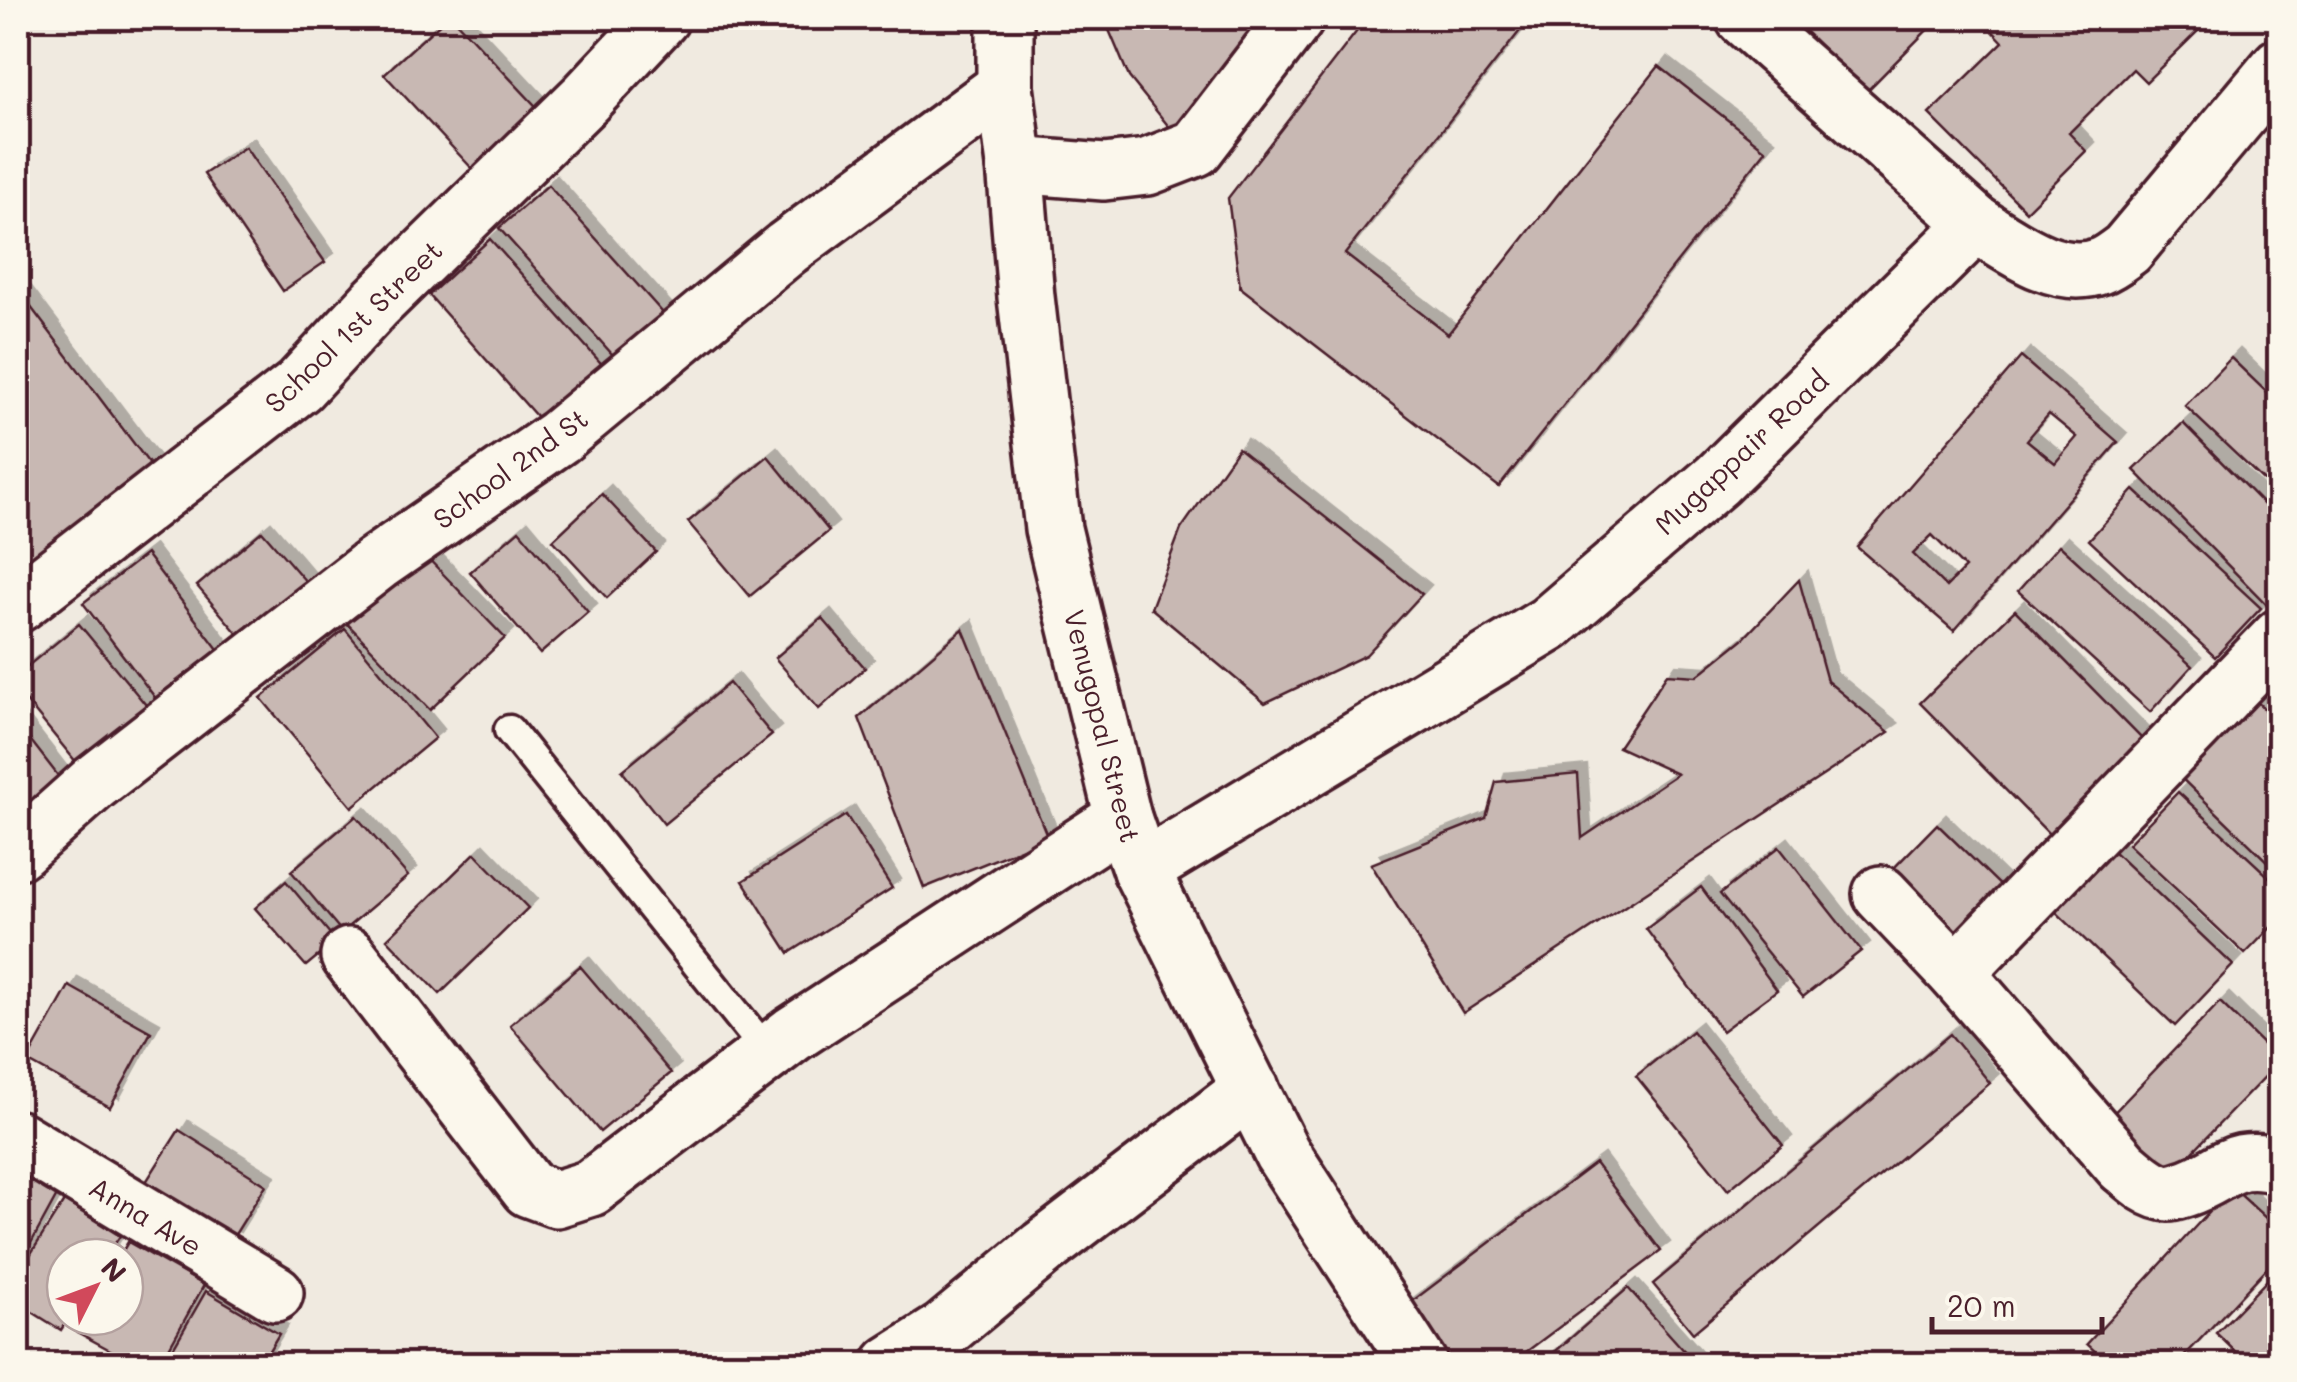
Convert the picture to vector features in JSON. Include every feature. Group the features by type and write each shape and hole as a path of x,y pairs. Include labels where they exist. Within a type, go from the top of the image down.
{"street":[{"name":"School 1st Street","path":"18,604 299,386 661,18"},
{"name":"Venugopal Street","path":"1005,18 1005,87 1053,529 1123,818 1141,870 1282,1153 1419,1364"},
{"path":"1015,165 1104,172 1147,167 1196,148 1296,18"},
{"path":"1744,18 1976,224 2030,258 2067,270 2100,267 2127,249 2280,66"},
{"name":"School 2nd St","path":"18,852 94,784 314,612 559,437 787,248 1005,87"},
{"name":"Mugappair Road","path":"1141,870 1548,624 1717,480 1976,224"},
{"path":"1956,972 2280,637"},
{"path":"349,956 529,1189 556,1200 591,1188 793,1034 1123,818"},
{"path":"1881,894 1956,972 2122,1165 2148,1186 2170,1194 2196,1186 2236,1162 2260,1160 2280,1166"},
{"path":"892,1364 943,1330 1043,1248 1252,1089"},
{"name":"Anna Ave","path":"18,1139 275,1293"}],"lane":[{"path":"510,730 768,1053"}],"building":[{"path":"446,18 453,18 546,117 480,177 384,74"},
{"path":"1104,18 1260,18 1174,133 1129,77"},
{"path":"1367,18 1530,18 1345,254 1448,334 1659,66 1766,150 1499,487 1240,287 1228,198"},
{"path":"1805,18 1939,18 1866,92 1798,24"},
{"path":"1990,18 2193,18 2202,27 2146,82 2133,69 2069,133 2086,151 2026,211 1929,114 2003,42 1985,23"},
{"path":"245,147 325,262 283,291 204,174"},
{"path":"548,185 670,321 621,364 499,228"},
{"path":"490,239 607,370 545,426 429,295"},
{"path":"18,290 160,478 18,586"},
{"path":"2021,357 2118,442 1954,631 1857,547","holes":["2049,414 2077,437 2055,463 2027,440","1932,535 1965,568 1946,587 1913,554"]},
{"path":"2231,358 2280,405 2280,496 2185,406"},
{"path":"2183,423 2280,521 2280,593 2267,605 2134,470"},
{"path":"1238,448 1422,594 1366,655 1265,703 1151,608 1181,529"},
{"path":"768,456 829,531 750,596 688,522"},
{"path":"2134,490 2261,608 2215,657 2089,540"},
{"path":"602,494 656,552 607,598 553,540"},
{"path":"519,530 588,612 540,654 470,572"},
{"path":"262,531 314,591 249,647 197,586"},
{"path":"2059,545 2192,666 2150,712 2018,591"},
{"path":"418,548 505,638 430,710 343,619"},
{"path":"146,554 236,673 173,721 83,603"},
{"path":"1799,580 1827,681 1889,732 1463,1013 1371,864 1486,818 1496,782 1578,774 1582,838 1677,774 1618,747 1667,674 1697,676 1744,638"},
{"path":"2015,610 2149,746 2054,839 1920,703"},
{"path":"822,618 865,668 819,709 775,658"},
{"path":"79,624 160,722 90,779 18,691 18,674"},
{"path":"345,629 435,738 352,807 261,698"},
{"path":"963,629 1048,838 924,888 859,718"},
{"path":"729,683 772,735 664,824 622,771"},
{"path":"2249,694 2280,724 2280,874 2174,771"},
{"path":"18,724 66,786 18,823"},
{"path":"2178,792 2280,887 2280,918 2245,954 2128,844"},
{"path":"846,815 892,888 789,953 743,881"},
{"path":"356,816 408,876 342,932 291,871"},
{"path":"1937,824 2007,892 1957,945 1886,876"},
{"path":"1779,847 1861,951 1803,997 1720,894"},
{"path":"2111,849 2233,965 2175,1026 2054,910"},
{"path":"475,853 528,908 440,994 387,939"},
{"path":"286,881 336,941 306,966 255,908"},
{"path":"1701,887 1777,990 1722,1031 1646,929"},
{"path":"580,966 671,1073 600,1132 510,1025"},
{"path":"69,986 151,1032 110,1107 27,1061"},
{"path":"2220,1002 2280,1061 2166,1179 2106,1121"},
{"path":"1692,1031 1783,1145 1728,1190 1636,1076"},
{"path":"1950,1034 1990,1083 1693,1333 1653,1284"},
{"path":"179,1130 266,1185 231,1241 144,1185"},
{"path":"1595,1163 1661,1251 1510,1364 1431,1364 1394,1315"},
{"path":"18,1165 60,1190 18,1267"},
{"path":"2232,1187 2280,1231 2280,1254 2177,1364 2109,1364 2087,1344"},
{"path":"64,1201 120,1236 45,1237 45,1320 18,1303 18,1274"},
{"path":"145,1252 204,1285 160,1364 136,1364 86,1337 145,1337"},
{"path":"2273,1274 2280,1280 2280,1364 2239,1364 2244,1360 2216,1333"},
{"path":"1628,1288 1696,1364 1541,1364"},
{"path":"206,1291 279,1334 261,1364 164,1364"}]}
